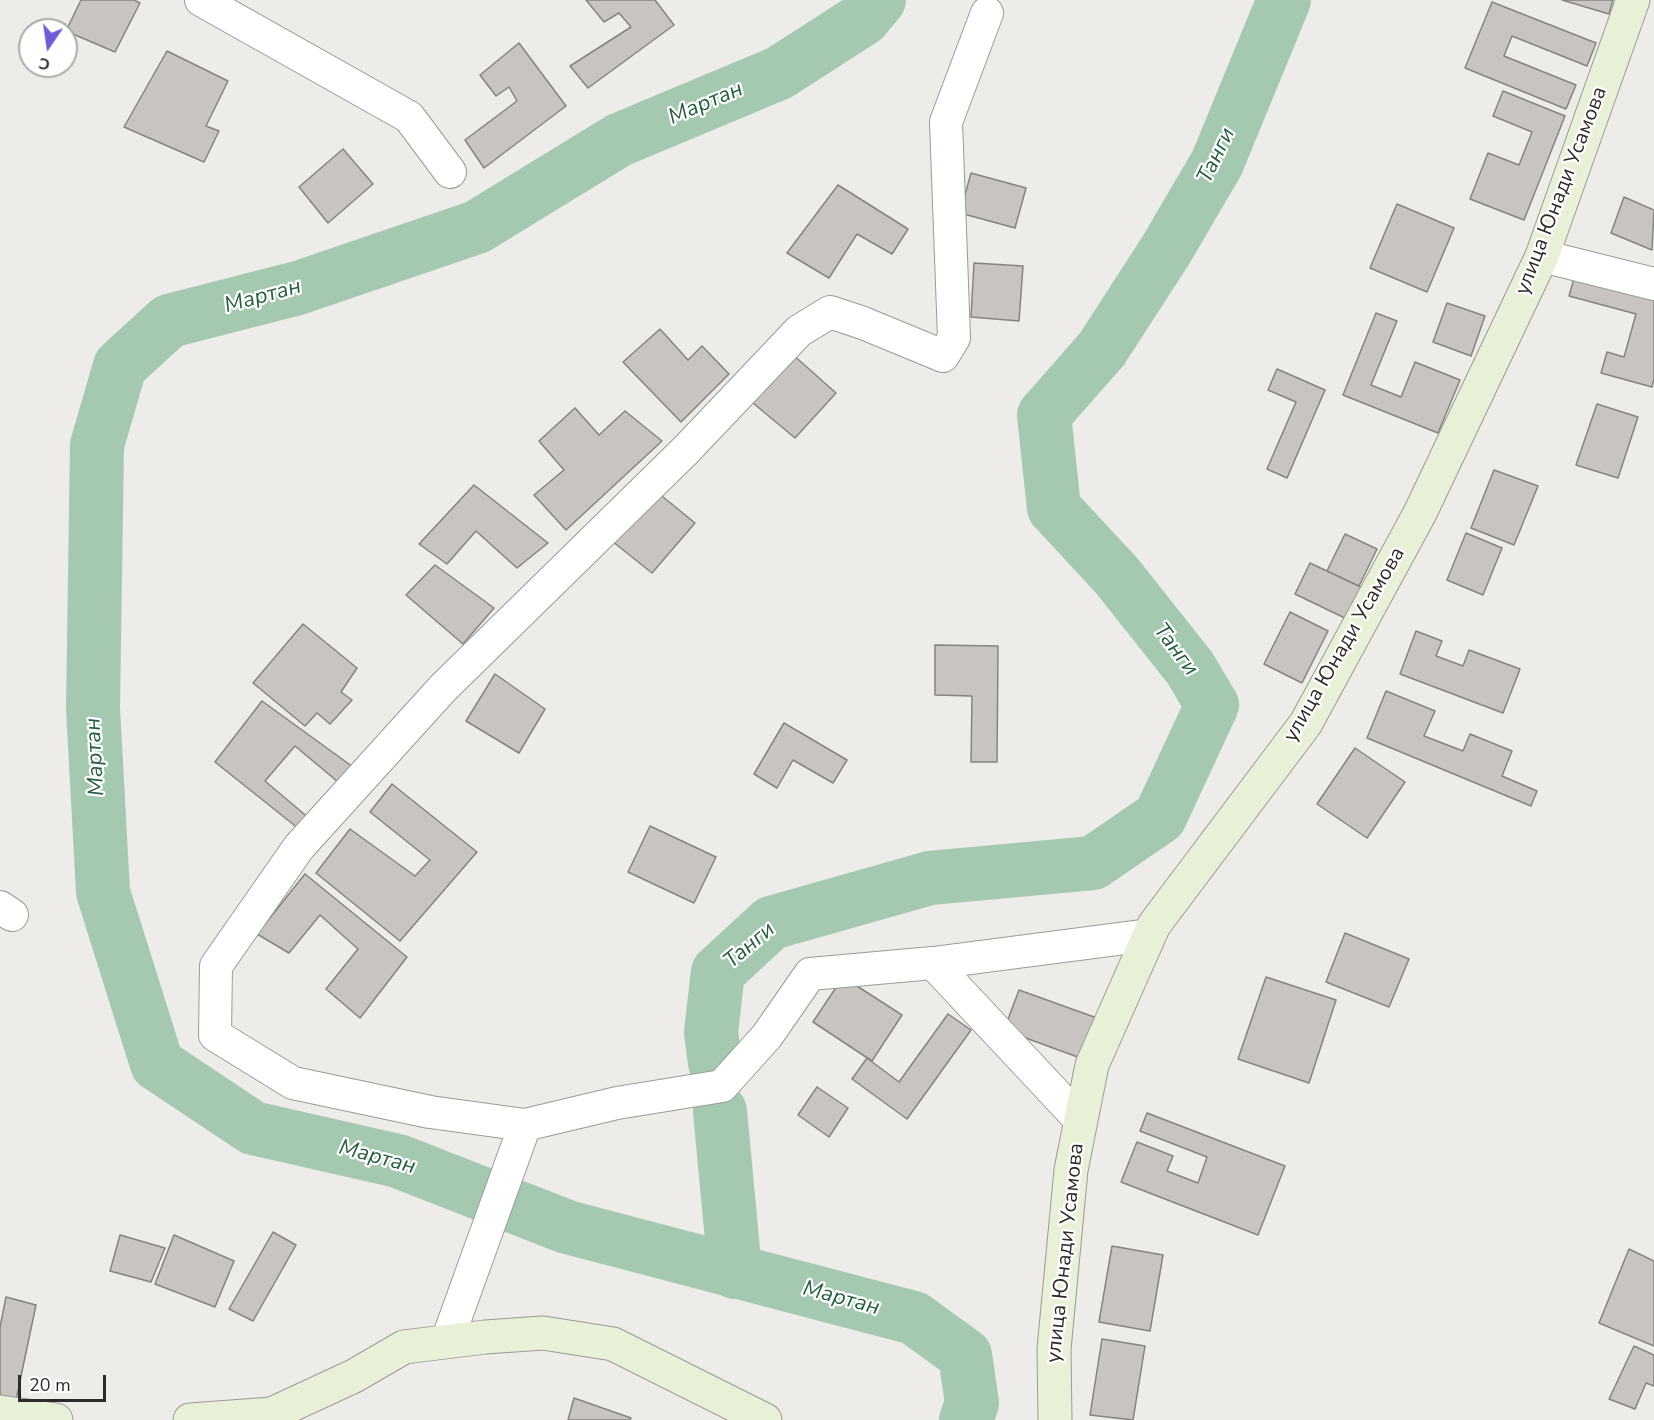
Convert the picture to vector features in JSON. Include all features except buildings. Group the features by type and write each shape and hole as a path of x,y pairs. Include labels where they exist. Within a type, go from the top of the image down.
{"street":[{"path":"201,0 409,117 450,172"},
{"name":"улица Юнади Усамова","path":"1055,1420 1054,1349 1071,1170 1092,1065 1154,925 1306,723 1420,513 1542,255 1633,0"},
{"path":"987,13 946,122 954,338 943,356 830,312 799,331 686,450 443,688 299,847 216,966 215,1035 293,1083 430,1112 525,1125 617,1103 722,1086 767,1036 810,974 933,963 1149,935"},
{"path":"1542,255 1654,284"},
{"path":"933,963 1081,1120"},
{"path":"447,1341 525,1125"},
{"path":"190,1420 272,1414 354,1376 404,1347 543,1333 613,1344 765,1420"},
{"path":"0,1412 56,1420"}],"waterway":[{"name":"Мартан","path":"879,0 863,19 779,73 619,140 477,227 298,288 169,321 120,366 97,445 93,708 103,892 157,1064 253,1128 398,1161 567,1227 914,1318 965,1355 972,1403 966,1420"},
{"name":"Танги","path":"715,1063 711,1032 718,972 771,923 930,878 1093,863 1160,817 1212,705 1190,668 1117,576 1054,508 1044,415 1102,349 1166,250 1217,163 1284,0"},
{"name":"Танги","path":"720,1111 735,1272"}]}
